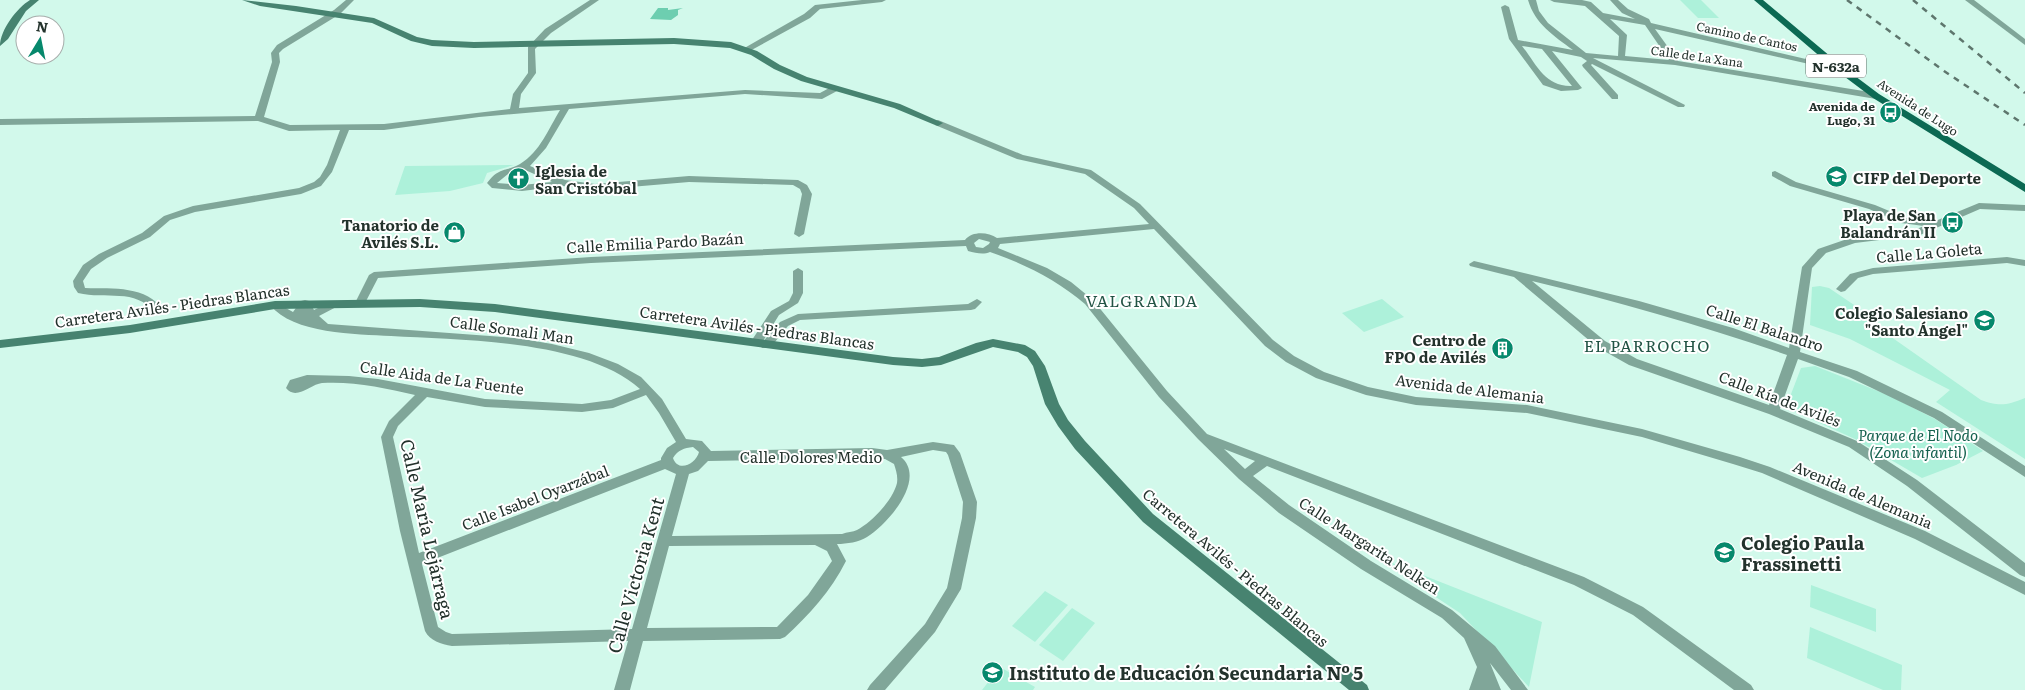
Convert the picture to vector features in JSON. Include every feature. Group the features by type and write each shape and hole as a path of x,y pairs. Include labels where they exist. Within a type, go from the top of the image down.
{"main road":[{"name":"Avenida de Lugo","path":"1758,0 1840,69 1876,96 2025,189"}],"street":[{"path":"0,43 10,33 20,11 35,0"},
{"path":"246,0 260,4 374,21 414,39 432,43 474,45 537,42 674,41 732,46 745,50 790,73 834,89 896,106 938,123"},
{"path":"259,118 276,62 275,54 280,47 337,12 350,0"},
{"path":"514,111 517,94 532,73 531,49 570,15 595,0"},
{"path":"745,50 807,16 818,7 882,0"},
{"path":"1532,0 1535,11 1545,24 1592,61 1681,105"},
{"path":"1554,0 1590,5 1595,13 1648,24"},
{"path":"1614,0 1625,11 1648,24 1675,63"},
{"path":"1969,0 2025,43"},
{"path":"1505,7 1508,26 1515,42 1546,84 1561,89 1578,88 1544,47"},
{"path":"1605,16 1623,35 1622,55"},
{"name":"Camino de Cantos","path":"1648,24 1840,69"},
{"name":"Calle de La Xana","path":"1515,42 1585,55 1675,63 1876,96"},
{"path":"1592,61 1586,65 1615,97"},
{"path":"0,122 259,118 289,128 384,127 514,111 566,108 630,100 745,92 822,96 834,89"},
{"path":"566,108 545,143 523,166 504,171 492,183 495,186 522,188 563,183 595,187 689,179 795,182 804,187 807,194 799,234"},
{"name":"Avenida de Alemania","path":"938,123 1020,156 1088,172 1137,206 1269,343 1290,359 1320,375 1366,391 1416,401 1511,408 1642,433 1736,460 1766,470 2024,579"},
{"path":"159,311 152,302 136,294 82,291 78,287 78,282 87,267 103,256 146,235 167,218 179,213 314,187 322,181 328,172 346,127"},
{"path":"523,166 563,183"},
{"path":"1775,174 1794,184 1872,207 1904,221 1923,222 1934,226"},
{"path":"1132,228 1139,219 1137,206"},
{"path":"1773,411 1794,353 1807,267 1822,251 1853,240 1910,234 1934,226 1979,206 2025,208"},
{"path":"993,245 989,237 978,236 971,239 969,243 974,250 984,251 993,245 1156,226"},
{"name":"Calle Emilia Pardo Bazán","path":"360,302 374,275 591,260 969,243"},
{"name":"Calle Margarita Nelken","path":"993,245 1037,266 1076,290 1090,302 1163,394 1202,436 1244,476 1284,509 1366,564 1447,614 1490,651 1520,690"},
{"name":"Calle La Goleta","path":"1841,289 1854,276 1873,271 2007,260 2025,263"},
{"name":"Calle El Balandro","path":"1474,264 1636,303 1794,353 1853,374 1938,415 2025,472"},
{"path":"761,344 775,313 793,303 798,292 798,271"},
{"name":"Calle Ría de Avilés","path":"1517,274 1601,344 1633,362 1773,411 1853,444 1912,483 2024,579"},
{"name":"Carretera Avilés - Piedras Blancas","path":"0,344 130,329 274,305 360,302 456,304 892,361 922,363 941,361 980,346 1006,344 1021,348 1030,354 1039,366 1052,404 1063,424 1112,481 1148,518 1361,690"},
{"path":"761,344 784,324 798,318 971,307 977,302"},
{"path":"302,319 305,303"},
{"path":"302,319 305,303"},
{"path":"302,319 336,303"},
{"name":"Calle Somali Man","path":"274,305 302,319 329,328 477,339 541,346 582,354 617,367 636,379 660,404 683,444"},
{"name":"Calle Aida de La Fuente","path":"318,379 378,383 485,403 582,408 613,404 648,390"},
{"name":"Calle María Lejárraga","path":"424,393 393,424 387,437 414,561 432,632 442,638 452,640 637,635"},
{"path":"1202,436 1579,581 1638,611 1746,690"},
{"path":"683,444 698,444 704,448 705,456 697,466 684,470 673,468 667,463 669,453 683,444"},
{"path":"875,690 930,628 947,603 954,589 969,518 970,502 954,453 950,448 933,446 887,455"},
{"name":"Calle Dolores Medio","path":"705,456 872,453 887,455 899,461 904,473 903,486 875,524 860,534 842,538 816,539"},
{"path":"1244,476 1266,460"},
{"name":"Calle Isabel Oyarzábal","path":"414,561 667,463"},
{"name":"Calle Victoria Kent","path":"622,690 684,470"},
{"path":"637,635 780,633 792,622 834,572 839,561 832,547 816,539 663,541"},
{"path":"1468,633 1478,650 1493,690"},
{"path":"1477,690 1480,686 1484,668"}],"green space":[{"path":"1680,0 1701,0 1719,18 1698,18"},
{"path":"514,165 487,173 483,183 450,191 395,195 405,166"},
{"path":"1812,287 1829,288 1863,311 1857,313 1981,400 1993,404 2003,404 2025,398 2025,459 1936,402 1950,390 1850,339 1810,325"},
{"path":"1382,299 1404,317 1364,332 1342,313"},
{"name":"Parque de El Nodo (Zona infantil)","path":"1815,366 1888,395 1935,419 1983,451 1956,465 1922,478 1855,439 1795,412 1788,402 1801,368"},
{"path":"1372,555 1542,622 1529,687 1460,613"},
{"path":"1811,585 1876,609 1876,632 1810,607"},
{"path":"1045,591 1068,605 1035,642 1012,626"},
{"path":"1072,608 1095,623 1063,661 1039,645"},
{"path":"1810,627 1902,665 1901,690 1883,690 1807,658"},
{"path":"1000,667 1035,687 1033,690 982,690"}],"shaded area":[{"path":"658,8 668,8 668,10 683,8 678,10 678,15 671,20 650,19"}],"railway":[{"path":"1847,0 1944,71 2025,125"},
{"path":"1913,0 2025,93"}],"place":[{"name":"Avenida de Lugo, 31","path":"1891,113"},
{"name":"CIFP del Deporte","path":"1837,177"},
{"name":"Iglesia de San Cristóbal","path":"519,179"},
{"name":"Playa de San Balandrán II","path":"1952,223"},
{"name":"Tanatorio de Avilés S.L.","path":"455,233"},
{"name":"Colegio Salesiano \"Santo Ángel\"","path":"1984,321"},
{"name":"Centro de FPO de Avilés","path":"1502,348"},
{"name":"Colegio Paula Frassinetti","path":"1725,552"},
{"name":"Instituto de Educación Secundaria Nº 5","path":"993,672"}],"district":[{"name":"VALGRANDA","path":"1142,300"},
{"name":"EL PARROCHO","path":"1647,345"}]}
